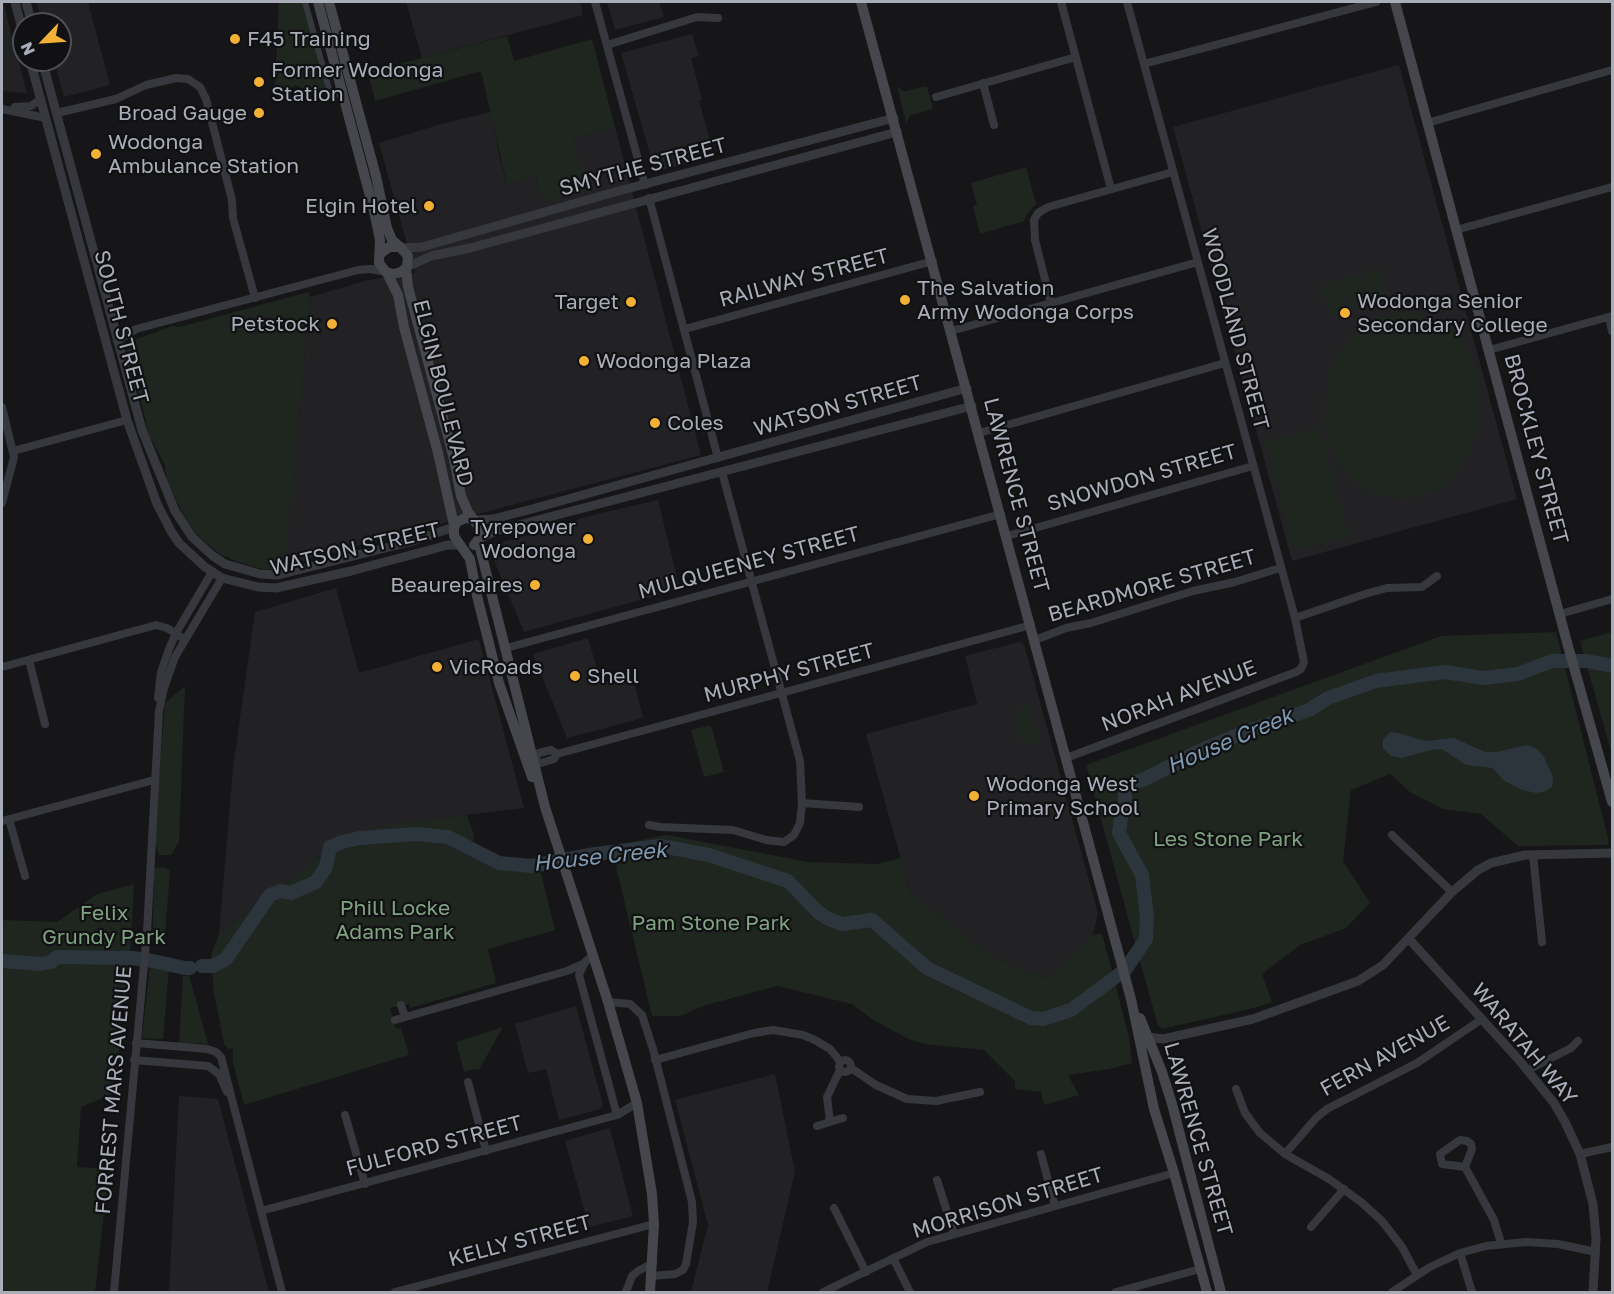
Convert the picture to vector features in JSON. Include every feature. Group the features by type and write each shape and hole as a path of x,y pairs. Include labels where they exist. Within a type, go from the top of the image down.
{"main road":[{"path":"316,2 373,207 379,237 380,263 386,272 397,274 407,268 408,256 392,240 387,228 376,176 330,2"},
{"name":"LAWRENCE STREET","path":"861,2 933,261 1116,945 1145,1041 1154,1109 1207,1293"},
{"name":"BROCKLEY STREET","path":"1395,2 1568,646 1612,801"},
{"path":"380,255 387,247 401,248"},
{"name":"ELGIN BOULEVARD","path":"407,268 408,288 454,459 460,492 473,520"},
{"name":"ELGIN BOULEVARD","path":"386,272 398,295 454,526"},
{"path":"521,735 513,675 481,556 478,539 481,530 473,520 461,519 454,526 454,539 461,545 471,563 499,683 521,735 545,807 590,958 608,1002 637,1103 651,1184 654,1224 650,1293"},
{"path":"461,545 470,546 478,539"},
{"path":"499,683 508,680 513,675"},
{"name":"LAWRENCE STREET","path":"1145,1041 1153,1049 1172,1104 1221,1293"},
{"path":"1174,1173 1188,1170"},
{"path":"1200,1269 1213,1265"}],"street":[{"path":"305,2 331,96 340,94 316,2"},
{"path":"595,2 800,761 802,803 800,823 794,835 784,842 733,830 660,828 649,825"},
{"path":"1061,2 1110,189"},
{"name":"WOODLAND STREET","path":"1127,2 1295,618 1304,655 1303,667"},
{"path":"1144,64 1376,2"},
{"path":"607,45 697,17 718,18"},
{"path":"936,96 1076,57"},
{"path":"1427,123 1612,70"},
{"name":"SOUTH STREET","path":"33,72 127,420 157,504 171,531 196,560 222,578"},
{"name":"SOUTH STREET","path":"45,72 138,418 164,488 184,527 202,547 225,564"},
{"path":"57,113 116,99 146,85 176,78 188,79 200,87 206,99 232,200 233,218 255,297"},
{"path":"983,83 994,124"},
{"path":"2,108 30,107 41,99"},
{"path":"2,108 46,118"},
{"name":"SMYTHE STREET","path":"401,248 416,248 615,192 894,118"},
{"path":"841,132 845,146"},
{"name":"SMYTHE STREET","path":"407,268 426,257 470,248 897,132"},
{"path":"61,171 71,168"},
{"path":"691,172 695,186"},
{"path":"1051,303 1035,240 1035,220 1038,213 1048,207 1173,172"},
{"path":"1456,230 1612,187"},
{"path":"615,192 619,207"},
{"path":"510,222 514,235"},
{"path":"466,234 470,248"},
{"path":"358,270 380,255"},
{"name":"RAILWAY STREET","path":"685,329 933,261"},
{"path":"951,331 1198,262"},
{"path":"136,329 117,341 105,338 113,329 136,329 358,270 370,269 386,272"},
{"path":"1489,350 1611,317 1612,331"},
{"path":"979,433 1225,363"},
{"name":"WATSON STREET","path":"473,520 493,519 531,509 967,388"},
{"path":"932,398 936,415"},
{"path":"2,406 14,451 14,463 2,503"},
{"name":"WATSON STREET","path":"478,539 490,533 972,406"},
{"path":"14,451 138,418"},
{"path":"746,450 750,465"},
{"path":"693,465 697,479"},
{"name":"SNOWDON STREET","path":"1007,536 1252,466"},
{"path":"578,496 582,510"},
{"path":"531,509 535,522"},
{"name":"MULQUEENEY STREET","path":"506,648 1001,514"},
{"name":"WATSON STREET","path":"225,564 260,574 290,573 435,535 454,526"},
{"name":"WATSON STREET","path":"222,578 268,588 291,586 448,545 461,545"},
{"path":"346,559 351,571"},
{"path":"212,572 225,564"},
{"path":"222,578 225,564"},
{"name":"BEARDMORE STREET","path":"1035,640 1060,630 1280,568"},
{"name":"FORREST MARS AVENUE","path":"114,1293 146,938 160,676 176,633 212,572"},
{"path":"290,573 291,586"},
{"path":"1295,618 1387,588 1422,587 1437,576"},
{"name":"FORREST MARS AVENUE","path":"159,711 172,664 184,639 222,578"},
{"path":"1560,614 1612,599"},
{"path":"2,668 156,625 184,639"},
{"name":"MURPHY STREET","path":"530,762 541,764 554,759 557,754 1030,625"},
{"path":"29,660 45,723"},
{"name":"NORAH AVENUE","path":"1066,758 1296,672 1303,667"},
{"path":"25,876 5,820 154,780"},
{"path":"802,803 859,807"},
{"path":"1392,836 1452,892"},
{"path":"1145,1041 1253,1019 1336,990 1373,973 1409,939 1452,892 1478,870 1491,863 1533,855 1612,853"},
{"path":"1533,855 1542,942"},
{"name":"WARATAH WAY","path":"1409,939 1528,1070 1554,1103 1580,1154 1593,1204 1596,1252 1593,1293"},
{"path":"395,1020 567,971 590,958"},
{"path":"590,958 579,972 617,1115"},
{"path":"567,971 576,974 581,981"},
{"path":"608,1002 628,1004 641,1012 653,1049 694,1219 692,1238 684,1268 675,1274 652,1276"},
{"path":"401,1005 405,1017"},
{"name":"FERN AVENUE","path":"1285,1154 1316,1118 1327,1109 1417,1063 1482,1019"},
{"path":"655,1059 754,1033 773,1030 803,1035 830,1049 840,1061 840,1070 827,1097 830,1122"},
{"path":"1153,1049 1163,1039"},
{"path":"1528,1070 1571,1048 1578,1041"},
{"path":"136,1043 203,1048 217,1053 225,1067 233,1108 282,1293"},
{"path":"840,1061 845,1059 849,1061 851,1068 876,1085 908,1099 936,1101 980,1092"},
{"path":"134,1060 208,1066 219,1074 233,1108"},
{"path":"840,1070 845,1072 851,1068"},
{"path":"468,1082 486,1151"},
{"path":"1236,1089 1245,1113 1255,1127 1274,1146 1344,1189 1382,1221 1402,1247 1417,1275"},
{"name":"FULFORD STREET","path":"261,1211 617,1115 637,1103"},
{"path":"345,1114 365,1184"},
{"name":"FULFORD STREET","path":"617,1115 640,1116"},
{"path":"817,1126 843,1118"},
{"path":"1465,1167 1442,1164 1440,1154 1460,1140 1471,1144 1472,1149 1465,1167 1494,1220 1501,1244"},
{"path":"1580,1154 1612,1147"},
{"path":"1041,1154 1055,1206"},
{"name":"MORRISON STREET","path":"823,1293 927,1242 1174,1173"},
{"path":"937,1179 954,1234"},
{"path":"1311,1227 1344,1189"},
{"path":"834,1208 866,1272"},
{"name":"KELLY STREET","path":"395,1293 654,1224"},
{"path":"1392,1293 1417,1275 1460,1253 1501,1244 1526,1242 1558,1244 1596,1252"},
{"path":"1460,1253 1472,1293"},
{"path":"893,1258 910,1293"},
{"path":"626,1293 632,1276 653,1263"},
{"path":"1116,1293 1200,1269"}],"shaded area":[{"path":"3,2 12,36 12,72 21,72 27,93 2,91"},
{"path":"36,2 88,2 110,85 64,97 57,72 72,72 72,12 39,12"},
{"path":"406,2 580,2 583,15 422,58"},
{"path":"607,2 659,2 664,17 615,30"},
{"path":"692,34 699,56 691,58 702,99 699,100 714,156 655,172 621,53"},
{"name":"Wodonga Senior Secondary College","path":"1399,65 1517,499 1292,561 1173,127"},
{"path":"491,112 507,185 536,177 543,201 573,138 615,127 701,455 285,565 310,297 368,280 415,273 379,143"},
{"path":"658,500 680,589 524,632 488,546 589,516"},
{"path":"336,588 359,673 479,639 524,808 393,824 348,835 219,934 233,768 255,612"},
{"path":"588,638 601,683 632,675 643,718 567,738 533,654"},
{"name":"Wodonga West Primary School","path":"1019,642 1024,644 1098,913 1093,935 1046,979 993,957 910,892 866,734 977,704 965,656"},
{"path":"1390,732 1425,741 1454,738 1485,752 1497,752 1527,745 1537,749 1544,757 1553,777 1552,787 1536,793 1522,790 1503,780 1493,768 1466,765 1442,749 1402,758 1391,756 1383,748 1383,740"},
{"path":"576,1006 603,1105 600,1109 559,1120 546,1069 528,1073 515,1024"},
{"path":"775,1074 795,1172 767,1292 691,1292 708,1225 675,1100"},
{"path":"179,1096 218,1099 269,1292 169,1292"},
{"path":"610,1128 633,1216 589,1227 565,1141"}],"green space":[{"path":"279,2 305,2 329,88 310,91 295,85 287,91 277,93 275,87"},
{"path":"507,36 514,61 592,39 615,127 573,138 586,190 543,202 536,177 507,185 481,71 375,101 368,72"},
{"path":"897,86 902,91 906,91 927,86 933,109 911,115 907,126"},
{"path":"1026,167 1036,204 1024,221 980,234 973,206 977,205 971,183"},
{"path":"1379,269 1387,300 1370,305 1362,273"},
{"path":"1359,274 1367,306 1350,310 1342,279"},
{"path":"1338,280 1346,311 1329,316 1321,284"},
{"path":"308,292 310,297 285,570 262,569 220,554 196,534 183,514 167,480 165,465 147,431 146,420 126,351 132,341 172,326 180,327"},
{"path":"1395,313 1418,314 1450,328 1472,357 1479,396 1478,427 1471,449 1462,465 1438,489 1408,499 1377,495 1359,486 1344,471 1332,452 1324,424 1327,382 1332,366 1343,347 1354,332 1371,320"},
{"path":"1320,427 1349,537 1294,551 1265,441"},
{"name":"Les Stone Park","path":"1556,632 1609,842 1607,845 1518,846 1481,814 1443,809 1410,792 1390,774 1351,790 1343,861 1370,903 1346,928 1300,945 1262,974 1272,1002 1162,1029 1158,1026 1086,765 1441,636"},
{"path":"1612,632 1612,755 1580,641"},
{"path":"185,686 179,842 171,855 159,855 154,841 165,703"},
{"path":"1030,706 1040,740 1023,745 1013,711"},
{"path":"711,725 724,772 704,777 691,730"},
{"name":"Phill Locke Adams Park","path":"467,815 474,835 471,850 499,863 539,865 555,930 488,949 496,983 410,1008 409,1004 390,1008 396,1029 401,1028 409,1055 244,1105 233,1063 233,1048 228,1049 224,1044 214,993 211,955 219,934 348,835 392,824"},
{"name":"Pam Stone Park","path":"667,835 808,862 878,864 901,858 910,892 993,957 1046,979 1093,935 1102,933 1129,1037 1132,1063 1068,1075 1079,1095 1044,1105 1041,1092 1015,1089 1015,1081 984,1050 924,1044 909,1039 873,1020 852,1004 777,986 706,1005 680,1016 652,1016 611,846"},
{"path":"163,867 170,871 165,934 159,935 153,932 154,868"},
{"name":"Felix Grundy Park","path":"134,884 130,955 125,997 122,998 117,1092 81,1107 77,1167 109,1169 95,1292 2,1292 2,920 57,922 97,894"},
{"path":"150,966 169,968 163,1039 142,1038"},
{"path":"189,975 208,1044 179,1043 183,976"},
{"path":"503,1027 479,1070 464,1072 456,1042"}],"waterway":[{"name":"House Creek","path":"202,966 213,966 226,959 270,895 281,891 291,893 316,882 326,867 330,847 342,842 360,838 416,834 448,837 499,863 532,866 595,854 661,846 709,855 788,881 819,913 829,919 842,924 872,920 927,968 1031,1018 1043,1019 1071,1010 1125,970 1146,939 1147,917 1142,875 1119,833 1125,790 1135,782 1197,752 1245,732 1309,710 1328,698 1376,681 1445,672 1484,678 1518,674 1552,661 1587,661 1612,666"},
{"name":"House Creek","path":"2,961 41,964 51,962 57,957 132,958 190,968"}],"place":[{"name":"F45 Training","path":"235,39"},
{"name":"Former Wodonga Station","path":"259,82"},
{"name":"Broad Gauge","path":"259,113"},
{"name":"Wodonga Ambulance Station","path":"96,154"},
{"name":"Elgin Hotel","path":"429,206"},
{"name":"The Salvation Army Wodonga Corps","path":"905,300"},
{"name":"Target","path":"631,302"},
{"name":"Wodonga Senior Secondary College","path":"1345,313"},
{"name":"Petstock","path":"332,324"},
{"name":"Wodonga Plaza","path":"584,361"},
{"name":"Coles","path":"655,423"},
{"name":"Tyrepower Wodonga","path":"588,539"},
{"name":"Beaurepaires","path":"535,585"},
{"name":"VicRoads","path":"437,667"},
{"name":"Shell","path":"575,676"},
{"name":"Wodonga West Primary School","path":"974,796"}]}
